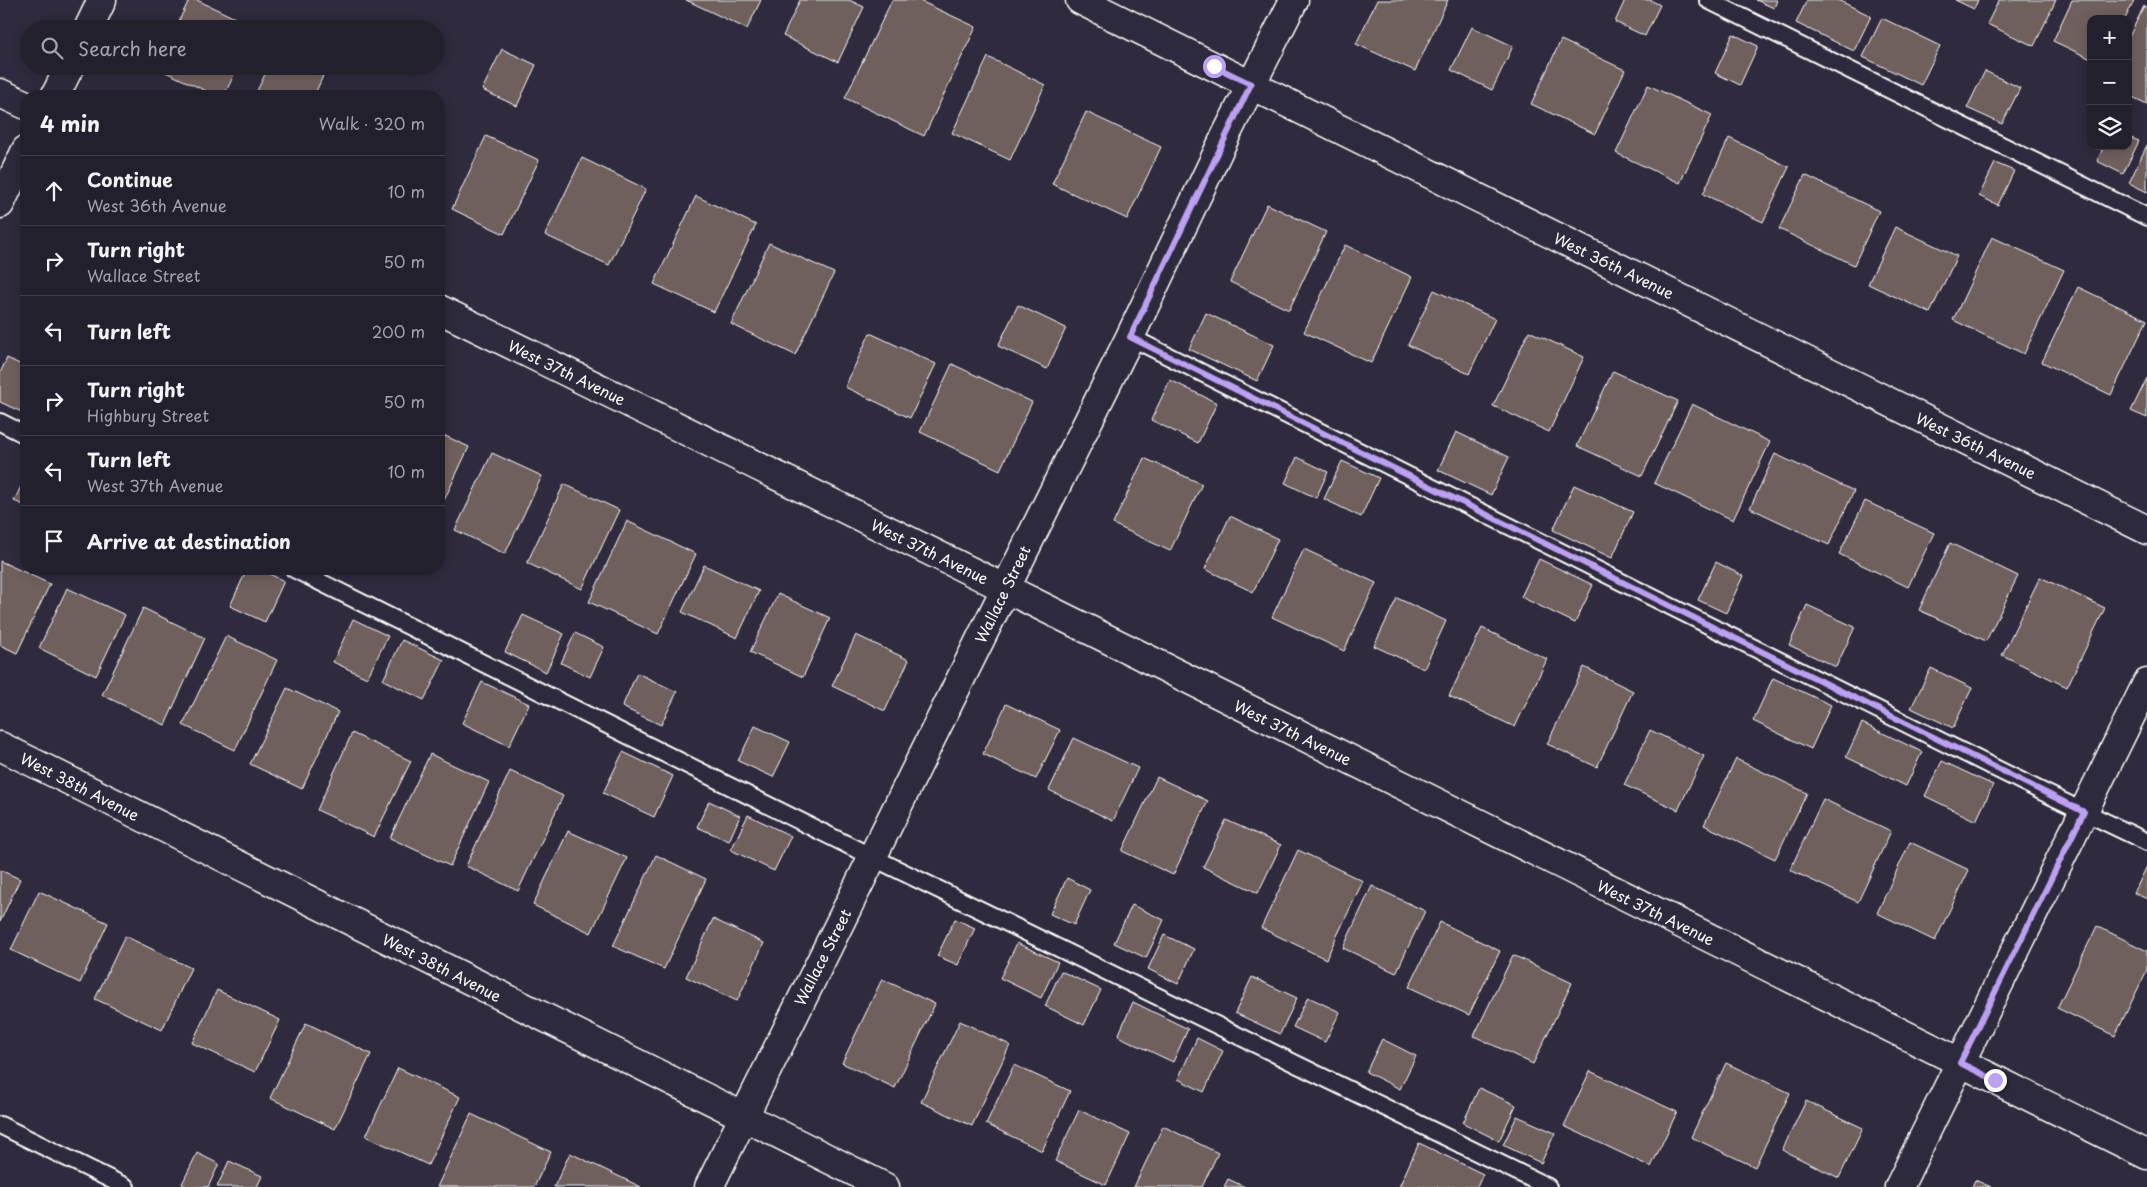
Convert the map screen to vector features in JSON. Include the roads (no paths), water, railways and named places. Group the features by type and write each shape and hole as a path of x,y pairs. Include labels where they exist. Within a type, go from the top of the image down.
{"street":[{"path":"92,20 102,0"},
{"name":"West 36th Avenue","path":"1080,0 2147,530"},
{"name":"Wallace Street","path":"709,1187 1130,337 1251,84 1294,0"},
{"path":"57,90 65,75"},
{"path":"0,93 20,103"},
{"path":"0,204 20,162"},
{"name":"West 37th Avenue","path":"445,312 2147,1155"},
{"path":"1899,1187 2147,683"},
{"name":"West 38th Avenue","path":"0,746 885,1187"}],"lane":[{"path":"1708,0 2147,217"},
{"path":"1130,337 2147,842"},
{"path":"0,422 20,432"},
{"path":"306,575 872,857 1548,1187"},
{"path":"0,1125 126,1187"}]}
